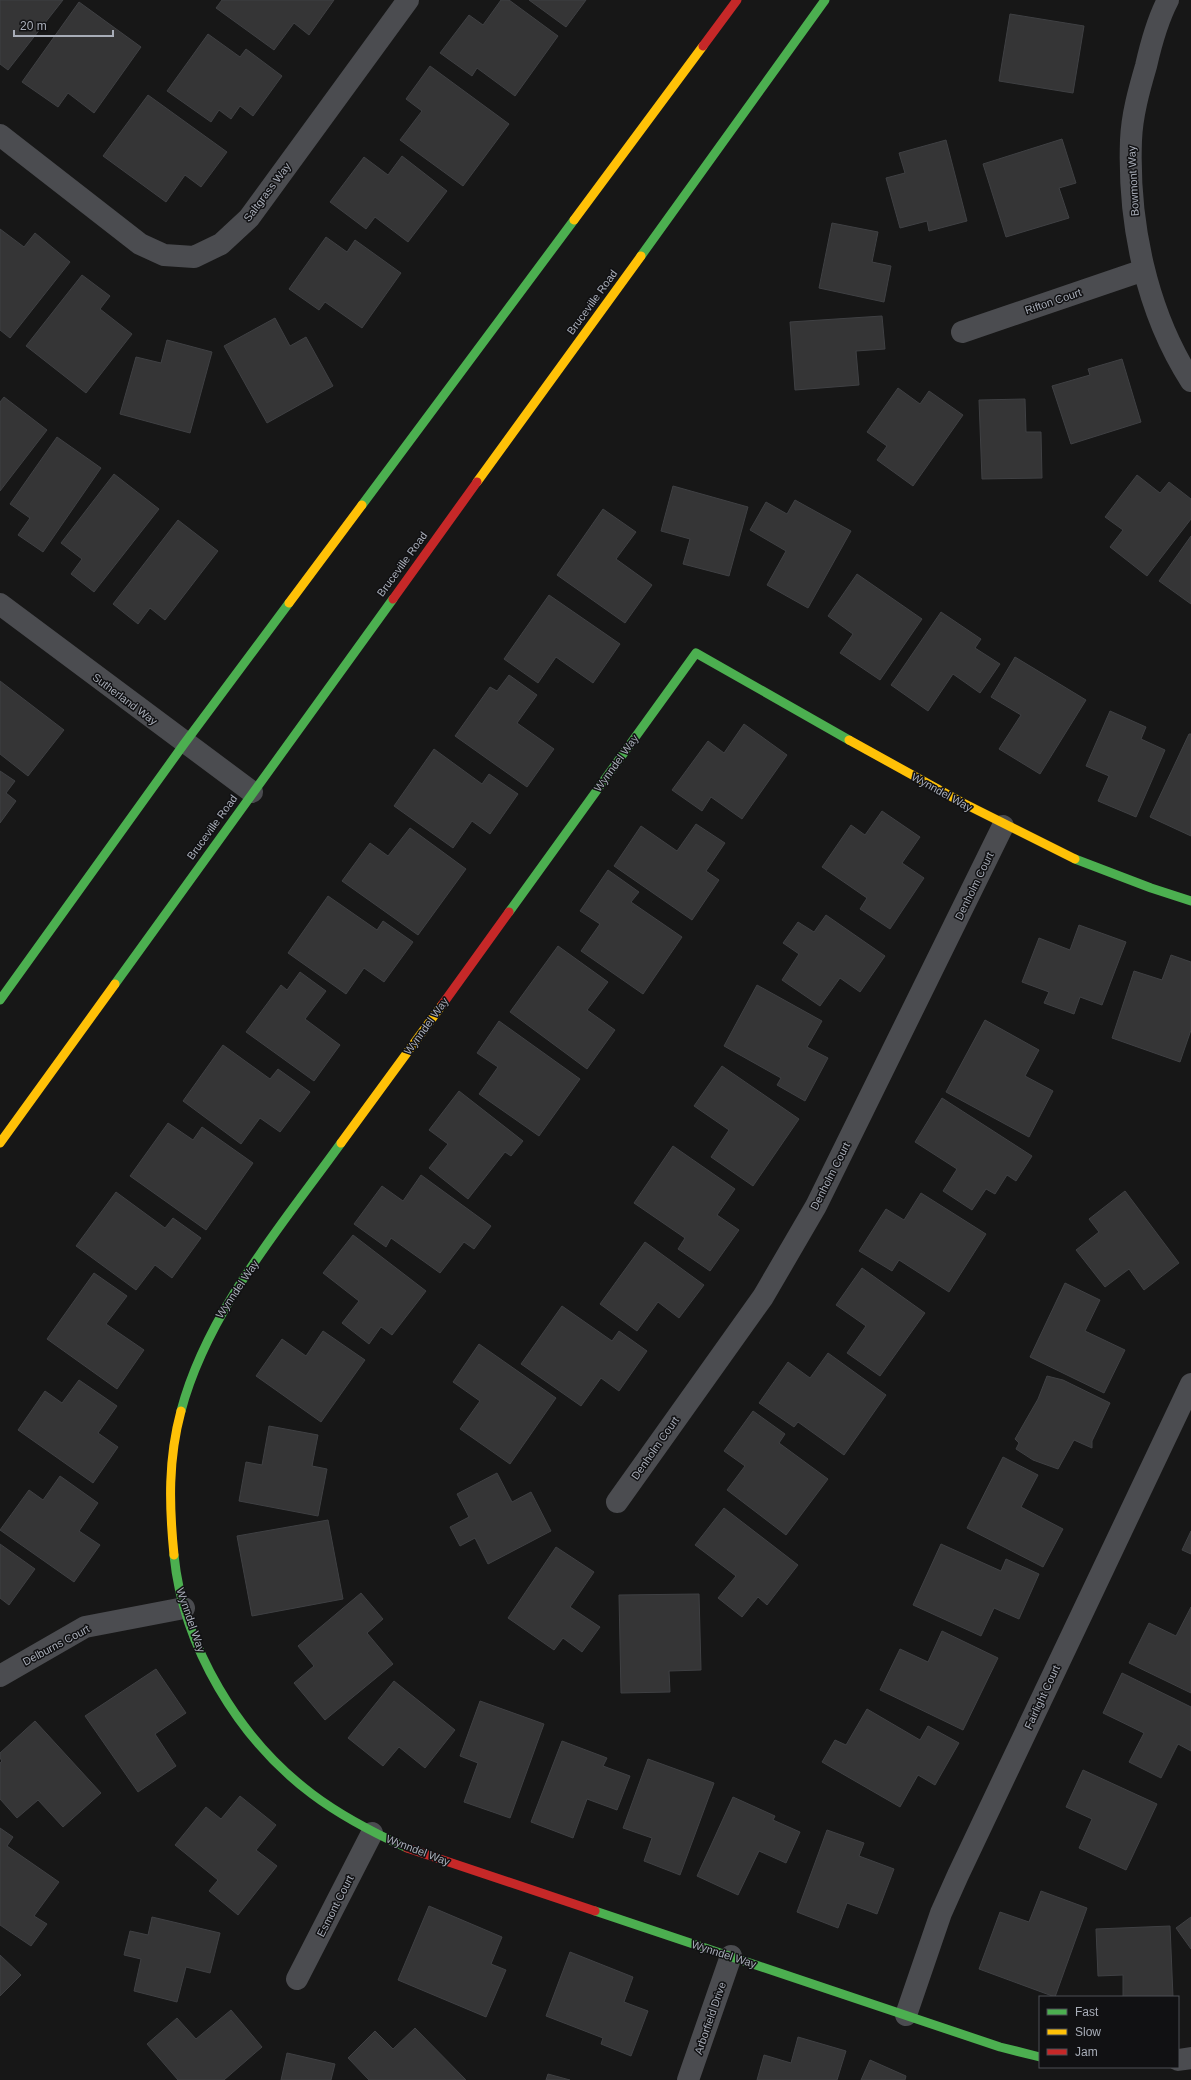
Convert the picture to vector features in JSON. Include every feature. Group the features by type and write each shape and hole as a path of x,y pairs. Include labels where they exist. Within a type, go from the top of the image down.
{"street":[{"name":"Saltgrass Way","path":"0,135 140,244 164,255 194,257 221,244 249,218 408,0"},
{"path":"0,1000 184,744 737,0"},
{"name":"Bruceville Road","path":"0,1143 825,0"},
{"name":"Bowmont Way","path":"1168,0 1153,35 1136,105 1131,140 1133,212 1144,270 1169,341 1191,381"},
{"name":"Rifton Court","path":"962,332 1144,270"},
{"name":"Sutherland Way","path":"0,604 184,744 252,792"},
{"name":"Wynndel Way","path":"1039,2057 1000,2047 409,1849 372,1833 341,1815 313,1795 284,1770 257,1742 234,1711 213,1678 197,1643 184,1608 176,1575 169,1504 171,1465 176,1426 200,1353 218,1318 239,1285 696,653 1003,826 1082,862 1160,892 1191,901"},
{"name":"Denholm Court","path":"617,1502 762,1297 816,1206 1003,826"},
{"name":"Fairlight Court","path":"906,2015 941,1913 958,1875 1191,1384"},
{"name":"Delburns Court","path":"0,1676 85,1627 184,1608"},
{"name":"Esmont Court","path":"297,1979 372,1833"},
{"name":"Arborfield Drive","path":"688,2080 731,1956"},
{"path":"1179,2060 1191,2058"}],"building":[{"path":"0,0 63,0 8,70 0,64"},
{"path":"222,0 334,0 309,35 294,23 274,50 216,8"},
{"path":"501,0 509,0 558,36 515,96 477,68 472,76 440,53 469,15 483,25"},
{"path":"529,0 586,0 566,27"},
{"path":"79,2 141,47 94,113 68,93 58,107 22,82"},
{"path":"1010,14 1084,26 1073,93 999,81"},
{"path":"208,34 240,57 246,49 282,76 253,116 240,106 231,119 219,110 211,122 167,91"},
{"path":"430,66 509,124 463,186 400,140 422,111 406,99"},
{"path":"148,95 227,152 201,187 185,175 166,202 103,156"},
{"path":"1062,139 1076,183 1059,188 1069,218 1006,237 983,164"},
{"path":"946,140 967,221 929,231 927,221 900,228 886,178 905,173 899,153"},
{"path":"402,156 447,191 408,242 375,217 366,229 330,202 364,157 388,175"},
{"path":"832,223 878,232 872,262 891,266 884,302 819,288"},
{"path":"0,229 24,247 35,233 70,262 10,338 0,330"},
{"path":"326,237 347,252 355,240 401,273 362,328 325,302 319,310 289,289"},
{"path":"82,275 110,296 100,309 132,334 86,393 26,346"},
{"path":"882,316 885,349 856,351 859,385 795,390 790,322"},
{"path":"275,318 290,346 306,337 333,386 267,423 224,346"},
{"path":"167,340 212,352 190,433 120,414 136,357 161,363"},
{"path":"1122,359 1141,422 1071,444 1052,386 1090,375 1088,369"},
{"path":"898,388 920,404 929,391 963,415 913,486 877,460 887,446 867,432"},
{"path":"4,397 47,430 0,491 0,402"},
{"path":"1025,399 1026,432 1041,432 1042,478 982,479 979,400"},
{"path":"57,437 101,468 43,552 18,535 30,518 10,504"},
{"path":"114,474 159,509 94,592 71,574 82,559 61,543"},
{"path":"1137,475 1160,493 1169,482 1191,499 1191,519 1147,576 1110,547 1123,530 1105,517"},
{"path":"673,486 748,507 729,576 683,564 690,539 661,531"},
{"path":"795,500 851,531 808,608 767,585 786,551 750,530 766,502 787,514"},
{"path":"603,509 636,532 616,559 652,585 625,623 557,575"},
{"path":"178,520 218,551 165,620 150,608 138,624 113,604"},
{"path":"1191,536 1191,604 1159,581"},
{"path":"857,574 922,619 880,680 840,653 853,634 828,616"},
{"path":"549,595 620,644 593,683 556,657 538,683 504,659"},
{"path":"941,612 981,639 975,648 1000,664 980,693 953,674 928,711 891,685"},
{"path":"1015,657 1086,700 1040,774 999,749 1021,715 991,697"},
{"path":"509,675 537,695 517,723 554,749 527,787 455,736 490,687 497,691"},
{"path":"0,681 64,730 28,776 0,754"},
{"path":"1110,711 1146,727 1141,739 1165,750 1136,817 1098,801 1109,776 1086,766"},
{"path":"744,724 787,755 742,819 711,797 702,811 672,790 708,741 724,753"},
{"path":"1189,734 1191,734 1191,836 1150,817"},
{"path":"434,749 482,784 489,774 518,794 490,834 472,821 453,848 394,806"},
{"path":"0,771 15,781 6,793 16,801 0,823"},
{"path":"882,811 920,837 902,863 924,878 890,929 860,909 867,898 822,867 851,825 865,835"},
{"path":"696,824 725,843 706,871 719,880 692,920 614,866 641,826 677,851"},
{"path":"410,828 466,869 418,935 342,881 370,843 388,856"},
{"path":"608,870 639,892 631,902 682,937 643,994 581,951 600,924 580,911"},
{"path":"328,896 377,930 383,921 413,942 384,982 364,968 346,994 288,953"},
{"path":"826,915 885,956 860,992 840,978 820,1006 782,980 799,954 783,943 798,922 814,932"},
{"path":"1079,925 1126,942 1102,1005 1080,997 1074,1014 1044,1003 1049,992 1022,982 1039,938 1070,950"},
{"path":"558,946 608,982 587,1010 615,1030 587,1069 510,1012"},
{"path":"1171,955 1191,962 1191,1030 1180,1062 1112,1038 1134,971 1162,980"},
{"path":"300,972 326,991 305,1019 340,1045 314,1081 246,1032 281,985 287,990"},
{"path":"757,985 822,1021 807,1047 828,1058 805,1101 777,1085 781,1078 724,1046"},
{"path":"985,1020 1039,1050 1025,1076 1053,1091 1029,1137 946,1092"},
{"path":"499,1021 580,1079 539,1136 479,1094 498,1067 477,1053"},
{"path":"223,1045 270,1079 278,1069 310,1092 280,1132 260,1118 241,1144 183,1101"},
{"path":"722,1066 799,1119 753,1186 711,1157 729,1130 694,1106"},
{"path":"459,1091 523,1141 511,1156 505,1152 468,1199 429,1168 448,1144 429,1130"},
{"path":"942,1098 1032,1156 1016,1181 1007,1175 995,1194 986,1189 972,1210 943,1191 957,1169 915,1142"},
{"path":"168,1123 193,1140 202,1127 253,1163 206,1230 130,1176"},
{"path":"673,1146 735,1189 717,1215 739,1230 710,1271 678,1249 685,1238 634,1203"},
{"path":"421,1175 491,1226 474,1249 464,1242 440,1273 391,1238 386,1247 354,1224 382,1186 403,1201"},
{"path":"1125,1191 1179,1263 1144,1290 1129,1269 1105,1287 1076,1250 1099,1232 1089,1219"},
{"path":"116,1192 165,1228 173,1218 201,1238 172,1278 155,1265 136,1290 76,1246"},
{"path":"921,1193 986,1234 949,1292 899,1260 892,1271 859,1251 886,1209 904,1220"},
{"path":"353,1235 426,1291 392,1335 381,1327 369,1344 342,1323 359,1301 323,1273"},
{"path":"645,1242 704,1285 679,1318 658,1302 637,1331 600,1304"},
{"path":"862,1268 925,1313 880,1376 847,1353 866,1326 836,1305"},
{"path":"94,1273 127,1296 106,1324 144,1350 117,1389 47,1339"},
{"path":"1065,1283 1100,1300 1085,1331 1125,1350 1104,1393 1030,1357"},
{"path":"562,1306 612,1341 619,1331 647,1351 619,1391 601,1378 581,1406 521,1364"},
{"path":"323,1331 365,1360 321,1422 256,1376 282,1339 306,1356"},
{"path":"479,1344 556,1398 510,1464 460,1429 480,1401 453,1382"},
{"path":"828,1353 886,1395 844,1455 798,1422 794,1427 759,1403 788,1362 810,1378"},
{"path":"1047,1376 1063,1380 1110,1403 1092,1441 1092,1448 1074,1440 1058,1469 1033,1460 1016,1449 1019,1443 1015,1439 1038,1399"},
{"path":"79,1380 117,1406 98,1433 118,1447 93,1483 18,1430 45,1391 62,1403"},
{"path":"753,1411 785,1434 779,1443 828,1479 786,1535 727,1490 745,1466 724,1451"},
{"path":"269,1426 318,1435 312,1466 327,1469 318,1516 239,1501 246,1462 262,1465"},
{"path":"1003,1457 1038,1475 1021,1507 1063,1529 1043,1567 967,1528"},
{"path":"497,1473 512,1502 531,1492 551,1531 488,1564 475,1538 460,1546 450,1527 469,1517 457,1494"},
{"path":"60,1476 98,1503 79,1531 100,1545 74,1582 0,1530 29,1490 43,1500"},
{"path":"724,1508 798,1565 767,1605 758,1597 742,1617 718,1598 736,1576 695,1545"},
{"path":"328,1520 343,1599 252,1616 237,1536"},
{"path":"1191,1531 1191,1554 1182,1550"},
{"path":"0,1544 35,1569 9,1605 0,1598"},
{"path":"941,1544 1001,1571 1006,1559 1039,1574 1019,1619 994,1608 981,1636 913,1605"},
{"path":"556,1547 594,1572 570,1607 600,1627 582,1652 563,1638 554,1650 508,1618"},
{"path":"361,1593 383,1619 367,1633 393,1664 325,1720 294,1683 314,1666 298,1646"},
{"path":"699,1594 701,1670 669,1671 670,1692 621,1693 619,1595"},
{"path":"1191,1607 1191,1693 1129,1663 1149,1623 1176,1636"},
{"path":"942,1631 998,1658 963,1730 880,1690 900,1649 928,1662"},
{"path":"156,1669 186,1713 155,1734 176,1766 138,1792 85,1716"},
{"path":"1122,1673 1191,1707 1191,1751 1178,1744 1161,1778 1129,1762 1144,1733 1103,1713"},
{"path":"394,1681 455,1730 425,1768 399,1747 383,1766 348,1738"},
{"path":"480,1701 544,1724 510,1818 464,1802 478,1763 460,1756"},
{"path":"867,1709 920,1740 928,1726 959,1743 935,1785 918,1775 900,1807 822,1762 835,1740 846,1745"},
{"path":"35,1721 101,1793 63,1827 38,1800 17,1818 0,1799 0,1763 2,1761 0,1758 0,1753"},
{"path":"562,1741 607,1758 603,1766 630,1776 617,1810 587,1799 573,1838 531,1822"},
{"path":"648,1759 714,1783 680,1875 644,1861 652,1838 623,1828"},
{"path":"1083,1770 1157,1804 1126,1870 1079,1848 1092,1819 1066,1807"},
{"path":"240,1796 276,1825 256,1850 277,1866 238,1915 209,1891 218,1880 175,1845 206,1807 221,1819"},
{"path":"733,1797 775,1816 773,1820 800,1832 786,1863 759,1851 738,1895 697,1876"},
{"path":"0,1828 13,1837 7,1846 59,1882 34,1916 47,1924 31,1946 0,1925"},
{"path":"827,1830 864,1843 859,1856 894,1869 877,1914 847,1903 838,1928 797,1912"},
{"path":"1041,1891 1087,1908 1055,1996 979,1969 1000,1912 1029,1922"},
{"path":"429,1906 502,1937 491,1964 506,1970 486,2017 398,1980"},
{"path":"152,1917 220,1933 210,1973 186,1967 177,2002 134,1991 141,1959 124,1955 130,1931 148,1935"},
{"path":"1191,1917 1191,1949 1176,1928"},
{"path":"1170,1926 1173,1996 1123,1996 1123,1975 1098,1976 1096,1929"},
{"path":"570,1952 633,1977 624,2002 648,2011 631,2056 601,2044 603,2038 546,2016"},
{"path":"0,1955 21,1975 0,1996"},
{"path":"231,2010 262,2047 224,2080 178,2080 147,2044 177,2018 196,2039"},
{"path":"415,2028 466,2080 369,2080 348,2058 375,2031 393,2049"},
{"path":"798,2037 846,2051 837,2080 757,2080 764,2055 791,2063"},
{"path":"287,2053 335,2064 331,2080 281,2080"},
{"path":"870,2060 906,2076 905,2080 861,2080"},
{"path":"548,2074 570,2080 546,2080"}],"traffic: fast":[{"path":"641,256 825,0"},
{"path":"362,505 574,220"},
{"path":"115,984 393,599"},
{"path":"0,1000 184,744 289,603"},
{"path":"509,912 696,653 849,740"},
{"path":"1075,859 1151,888 1191,901"},
{"path":"181,1411 193,1374 227,1304 271,1238 341,1143"},
{"path":"174,1555 180,1589 189,1623 202,1657 219,1688 239,1718 261,1746 285,1772 334,1810 358,1824 407,1848"},
{"path":"595,1911 1000,2047 1039,2057"}],"traffic: slow":[{"path":"574,220 703,46"},
{"path":"477,482 641,256"},
{"path":"289,603 362,505"},
{"path":"849,740 963,803 1075,859"},
{"path":"0,1143 115,984"},
{"path":"341,1143 442,1005"},
{"path":"174,1555 171,1518 171,1482 174,1447 181,1411"}],"traffic: jam":[{"path":"703,46 737,0"},
{"path":"393,599 477,482"},
{"path":"442,1005 509,912"},
{"path":"407,1848 595,1911"}]}
